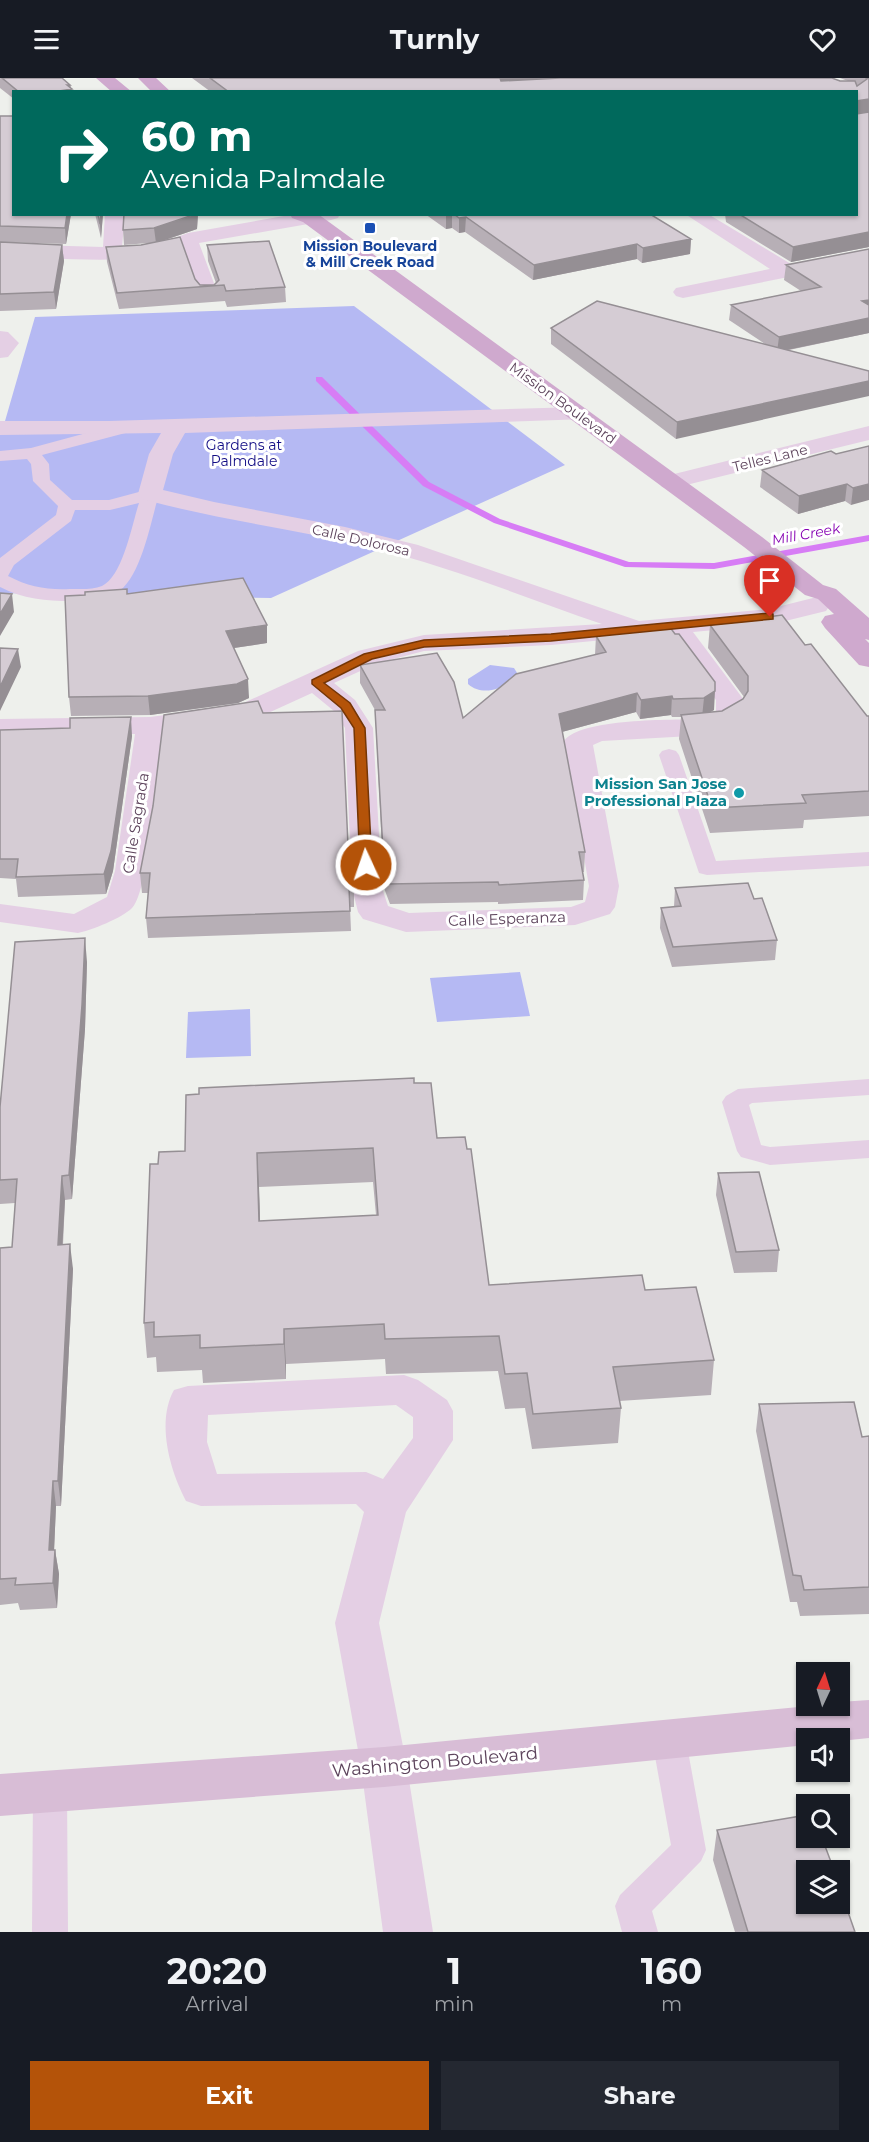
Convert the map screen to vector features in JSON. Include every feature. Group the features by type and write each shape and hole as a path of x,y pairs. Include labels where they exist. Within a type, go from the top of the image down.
{"main road":[{"path":"105,78 121,90"},
{"path":"146,78 161,90"},
{"name":"Mission Boulevard","path":"307,216 753,542 808,590 869,659"},
{"name":"Mission Boulevard","path":"808,590 827,594 869,632"}],"street":[{"path":"112,245 115,216"},
{"path":"0,236 159,251 188,239 307,216"},
{"path":"697,216 788,271"},
{"path":"188,239 208,294"},
{"path":"0,250 112,245"},
{"path":"683,292 869,255"},
{"path":"0,337 8,343 0,352"},
{"path":"0,428 177,426 579,414"},
{"path":"150,495 161,453 177,426"},
{"name":"Telles Lane","path":"670,482 869,433"},
{"name":"Calle Dolorosa","path":"150,495 183,504 408,549 638,628"},
{"path":"0,727 150,725 245,713 368,657 424,643 551,638 673,624 770,617 808,590"},
{"name":"Calle Esperanza","path":"316,682 345,706 359,728 367,888 374,912 406,923 575,916 598,907 604,886 578,741 597,733 709,727 730,715 730,700 673,624"},
{"name":"Calle Sagrada","path":"0,913 78,924 121,902 130,871 150,725"},
{"path":"386,1508 366,1488 201,1490 187,1442 188,1401 404,1390 433,1411 433,1440 386,1508 357,1623 384,1767 408,1932"},
{"name":"Washington Boulevard","path":"0,1795 384,1767 869,1719"}],"lane":[{"path":"0,456 32,453 128,427"},
{"path":"32,453 40,464 42,481 67,505 110,505 150,495"},
{"path":"0,579 21,592 50,597 92,594 112,588 128,566 150,495"},
{"path":"0,574 6,562 65,517 67,505"},
{"path":"669,755 707,868 869,859"},
{"path":"869,1087 747,1095 735,1102 750,1150 770,1156 869,1149"},
{"path":"640,1932 633,1906 689,1850 669,1740"},
{"path":"50,1791 50,1932"}],"green space":[{"name":"Gardens at Palmdale","path":"354,306 565,465 271,598 0,593 0,429 3,428 35,317"},
{"path":"490,665 514,668 519,676 508,684 488,691 468,684 468,679"},
{"path":"520,972 530,1016 437,1022 430,978"},
{"path":"250,1009 251,1056 186,1058 188,1012"}],"building":[{"path":"2,78 62,78 72,89 66,90 17,90"},
{"path":"210,78 500,78 501,81 560,78 832,78 840,81 855,81 857,86 869,78 869,99 858,101 858,90 226,90"},
{"path":"869,112 869,232 793,247 742,216 858,216 858,114"},
{"path":"0,116 12,116 12,216 67,216 65,228 0,226"},
{"path":"124,216 190,216 154,228 123,230"},
{"path":"456,216 653,216 691,239 643,248 637,244 534,265 466,217"},
{"path":"180,237 195,279 200,285 214,285 219,280 207,245 269,241 285,287 226,291 224,285 117,293 106,247 141,245"},
{"path":"0,242 62,245 54,292 0,294"},
{"path":"869,249 869,300 862,301 869,305 869,318 779,337 731,305 821,287 786,265"},
{"path":"597,301 869,371 869,381 677,422 551,328"},
{"path":"869,446 869,484 853,488 847,484 799,496 762,470 831,451 836,454"},
{"path":"243,578 267,625 226,631 248,679 237,684 148,696 69,697 65,596 127,589 127,594"},
{"path":"0,593 12,594 0,614"},
{"path":"782,615 805,645 811,644 869,716 869,791 802,795 806,803 712,808 681,715 722,711 743,699 748,691 748,676 710,625"},
{"path":"669,626 675,634 679,634 715,682 715,691 704,698 673,699 672,696 641,700 637,693 559,714 585,852 579,852 584,880 499,885 498,882 389,884 384,868 375,710 385,710 360,665 437,653 454,682 463,718 516,674 606,652 596,636"},
{"path":"0,648 18,649 0,687"},
{"path":"258,701 263,713 342,711 349,868 354,887 349,887 350,911 146,918 150,873 140,873 153,806 164,715"},
{"path":"131,717 111,851 104,874 16,877 18,859 0,859 0,730 70,728 70,718"},
{"path":"748,883 754,899 762,898 777,940 673,947 661,908 681,906 675,888"},
{"path":"85,938 69,1175 62,1176 58,1245 70,1244 58,1481 53,1481 49,1550 55,1550 53,1583 15,1585 16,1578 0,1579 0,1248 12,1247 17,1179 0,1180 0,1107 15,942"},
{"path":"414,1078 414,1083 431,1083 437,1138 465,1137 467,1149 471,1149 489,1285 642,1275 645,1290 696,1287 714,1360 613,1367 621,1408 533,1414 527,1373 505,1374 499,1336 385,1339 384,1324 284,1329 284,1344 200,1348 200,1335 154,1337 154,1322 144,1323 150,1164 158,1164 159,1152 185,1151 186,1095 199,1094 199,1088","holes":["373,1148 378,1215 259,1221 257,1153"]},
{"path":"759,1172 779,1250 736,1252 718,1173"},
{"path":"854,1402 862,1437 869,1436 869,1587 804,1590 801,1576 793,1575 759,1404"},
{"path":"796,1817 796,1848 826,1848 830,1860 796,1860 796,1914 849,1914 855,1932 748,1932 717,1830"}],"waterway":[{"name":"Mill Creek","path":"319,379 426,484 497,521 628,565 714,566 869,538"}],"place":[{"name":"Mission Boulevard & Mill Creek Road","path":"370,228"},
{"name":"Mission San Jose Professional Plaza","path":"739,793"}],"route":[{"path":"366,865 359,728 345,706 316,682 368,657 424,643 551,638 673,624 770,617"}]}
